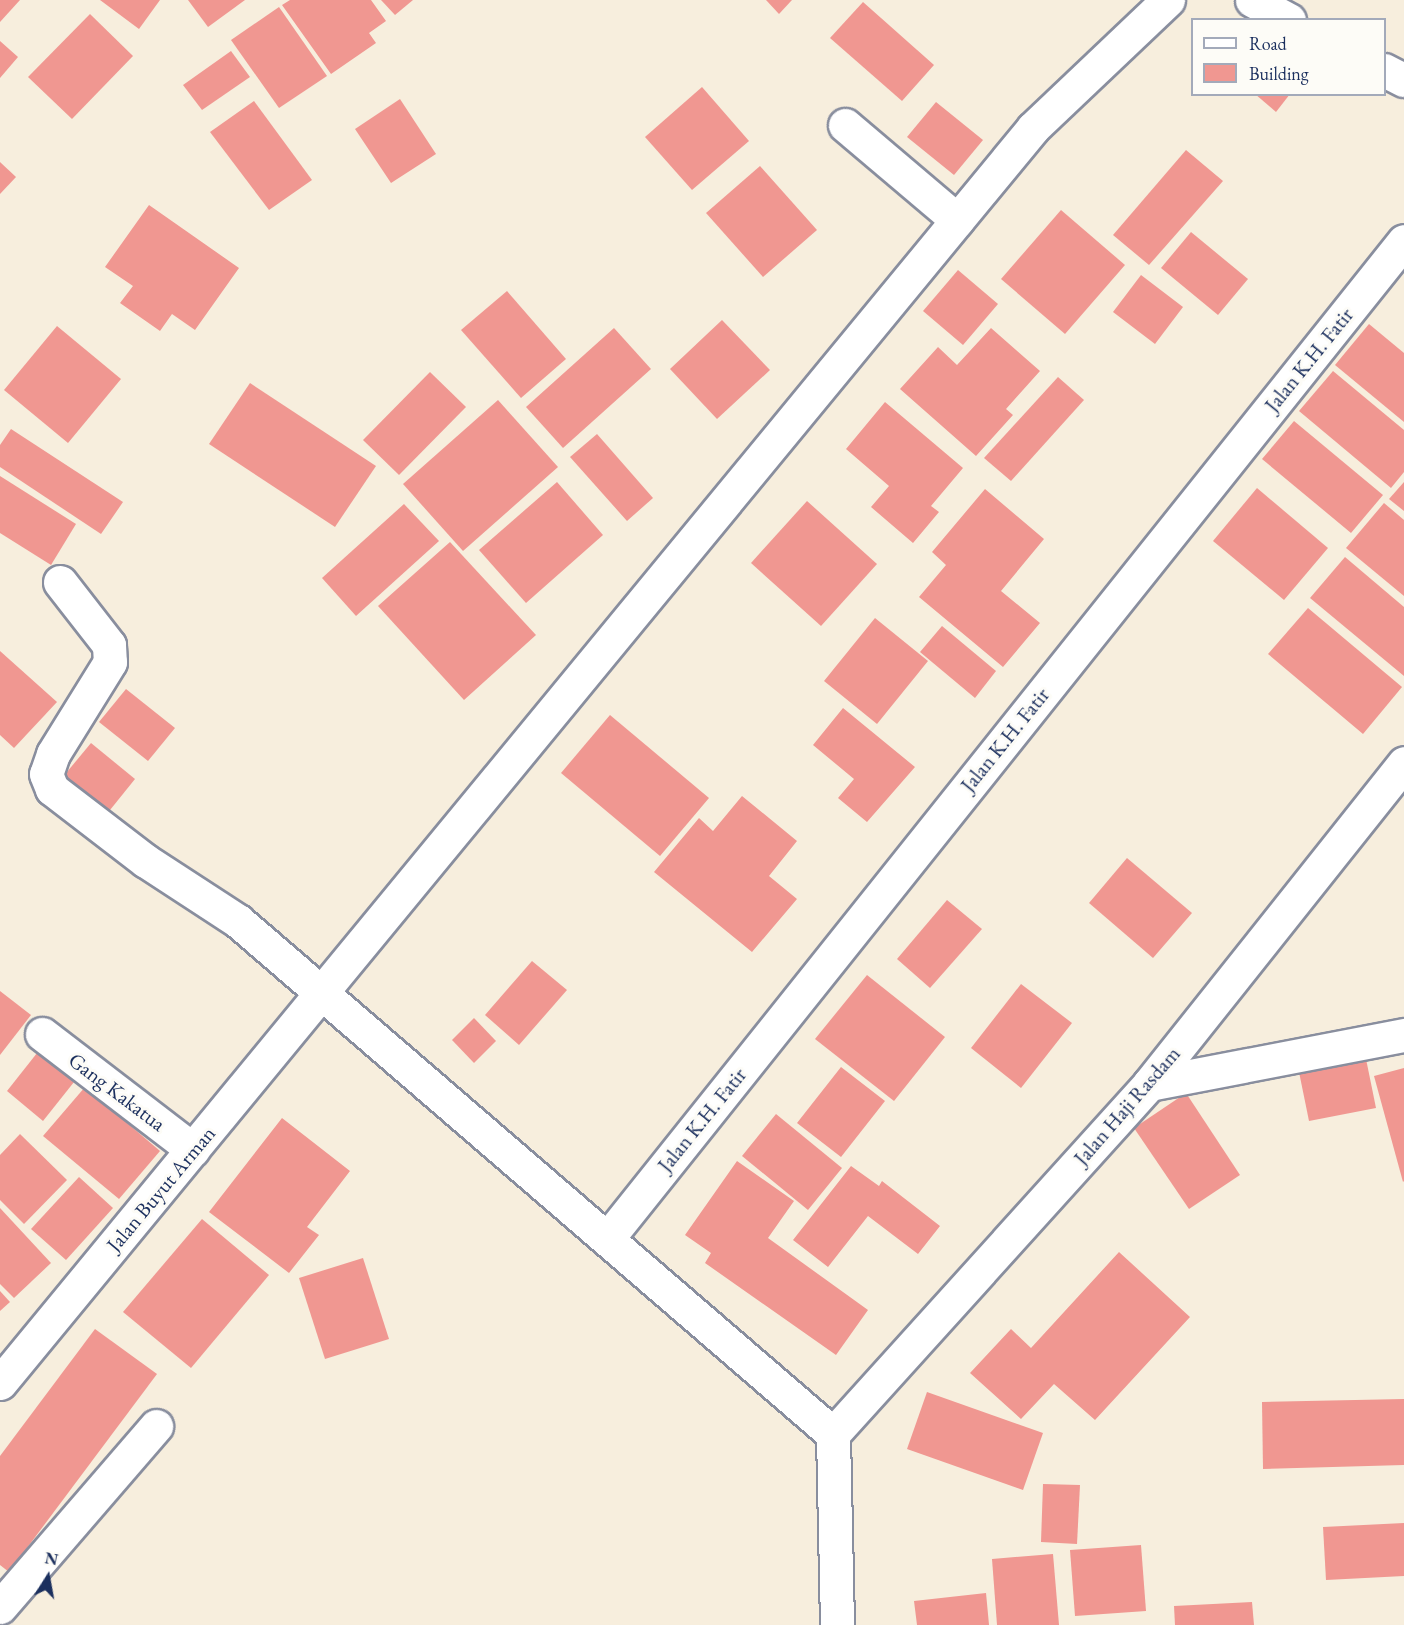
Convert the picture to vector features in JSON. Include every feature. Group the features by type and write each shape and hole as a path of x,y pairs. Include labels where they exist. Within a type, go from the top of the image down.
{"street":[{"name":"Jalan Buyut Arman","path":"0,1383 1033,128 1168,0"},
{"path":"1252,0 1285,18"},
{"path":"1386,71 1404,80"},
{"path":"844,125 957,220"},
{"name":"Jalan K.H. Fatir","path":"607,1239 1404,241"},
{"path":"60,582 109,645 110,662 53,754 46,774 52,789 146,861 238,921 833,1434 837,1625"},
{"name":"Jalan Haji Rasdam","path":"833,1434 1149,1084 1404,763"},
{"name":"Gang Kakatua","path":"42,1034 193,1150"},
{"path":"1149,1084 1404,1035"},
{"path":"0,1607 156,1426"}],"building":[{"path":"0,0 20,0 0,22"},
{"path":"100,0 160,0 139,29"},
{"path":"188,0 245,0 208,27"},
{"path":"290,0 371,0 386,21 369,33 376,43 331,74 282,5"},
{"path":"381,0 413,0 395,15"},
{"path":"766,0 792,0 779,14"},
{"path":"863,2 934,65 902,101 830,38"},
{"path":"279,7 327,76 279,108 231,40"},
{"path":"90,14 133,56 72,119 28,77"},
{"path":"0,41 18,57 0,78"},
{"path":"231,51 250,77 202,110 183,85"},
{"path":"702,87 749,141 692,190 645,137"},
{"path":"1257,96 1288,96 1276,112"},
{"path":"400,99 436,154 391,183 355,129"},
{"path":"254,101 312,180 269,210 210,132"},
{"path":"936,102 983,140 954,175 907,137"},
{"path":"1186,150 1223,181 1149,265 1113,235"},
{"path":"0,162 16,177 0,194"},
{"path":"760,166 817,230 763,277 706,213"},
{"path":"149,205 239,268 195,330 172,314 160,331 120,303 133,286 105,267"},
{"path":"1061,210 1125,265 1065,334 1001,279"},
{"path":"1191,232 1248,279 1218,315 1161,268"},
{"path":"958,270 998,304 963,345 923,311"},
{"path":"1141,275 1183,307 1155,344 1113,312"},
{"path":"507,291 566,359 521,398 461,330"},
{"path":"722,320 770,370 717,419 670,369"},
{"path":"1369,324 1404,353 1404,422 1335,365"},
{"path":"57,326 121,379 68,443 4,390"},
{"path":"614,328 651,369 563,448 526,407"},
{"path":"991,328 1040,371 1006,409 1013,415 976,456 900,389 938,347 957,365"},
{"path":"1333,371 1404,430 1404,472 1391,488 1299,411"},
{"path":"430,372 466,407 399,475 363,440"},
{"path":"1058,377 1084,400 1011,481 984,458"},
{"path":"250,383 376,466 335,527 209,444"},
{"path":"498,400 558,467 463,551 403,484"},
{"path":"885,402 963,468 931,506 939,512 913,543 871,507 889,486 846,449"},
{"path":"1294,421 1383,495 1351,533 1262,459"},
{"path":"11,429 123,502 101,534 0,467 0,445"},
{"path":"597,434 653,498 627,521 570,457"},
{"path":"0,476 76,524 51,565 0,533"},
{"path":"557,482 603,535 526,603 479,550"},
{"path":"1404,482 1404,511 1389,499"},
{"path":"1257,488 1328,548 1284,600 1213,541"},
{"path":"985,489 1044,539 1001,591 1040,623 1003,667 919,597 946,565 932,552"},
{"path":"807,501 877,564 821,626 751,563"},
{"path":"1384,503 1404,520 1404,596 1346,548"},
{"path":"404,504 439,541 356,616 322,578"},
{"path":"450,542 536,635 464,700 378,606"},
{"path":"1345,557 1404,607 1404,676 1310,598"},
{"path":"1308,608 1402,687 1363,734 1268,654"},
{"path":"875,618 928,661 877,724 824,681"},
{"path":"942,626 996,671 975,698 920,652"},
{"path":"0,651 57,702 14,748 0,735"},
{"path":"126,689 175,728 148,761 99,722"},
{"path":"843,708 915,767 867,822 838,798 854,779 813,745"},
{"path":"610,715 709,798 660,856 561,773"},
{"path":"91,743 135,779 106,815 62,778"},
{"path":"742,796 797,841 769,876 797,899 752,952 654,872 699,818 713,831"},
{"path":"1127,858 1192,913 1153,958 1089,903"},
{"path":"947,900 982,929 930,988 897,959"},
{"path":"532,961 567,990 519,1045 485,1015"},
{"path":"867,975 945,1037 894,1101 815,1039"},
{"path":"1021,984 1072,1023 1021,1088 971,1048"},
{"path":"0,991 31,1015 0,1055"},
{"path":"474,1018 496,1041 474,1063 452,1040"},
{"path":"41,1048 78,1077 43,1121 7,1091"},
{"path":"1365,1054 1376,1108 1309,1121 1298,1067"},
{"path":"841,1067 885,1101 841,1157 797,1123"},
{"path":"1404,1068 1404,1181 1403,1182 1374,1076"},
{"path":"85,1087 160,1151 119,1199 43,1136"},
{"path":"1186,1093 1240,1175 1189,1209 1134,1128"},
{"path":"776,1114 842,1168 808,1210 742,1156"},
{"path":"282,1118 350,1171 307,1227 319,1235 289,1273 209,1212"},
{"path":"20,1134 67,1180 24,1224 0,1200 0,1155"},
{"path":"737,1161 794,1201 768,1238 868,1310 836,1355 705,1263 711,1253 685,1235"},
{"path":"851,1166 879,1186 882,1181 940,1226 918,1254 868,1216 828,1267 793,1240"},
{"path":"79,1177 113,1208 66,1260 31,1229"},
{"path":"0,1208 51,1263 14,1298 0,1284"},
{"path":"202,1219 269,1275 191,1368 123,1312"},
{"path":"1119,1252 1190,1317 1095,1420 1054,1384 1021,1419 970,1373 1011,1329 1031,1348"},
{"path":"363,1258 389,1339 325,1359 299,1278"},
{"path":"0,1291 10,1302 0,1311"},
{"path":"95,1329 157,1374 9,1572 0,1565 0,1456"},
{"path":"927,1392 1043,1433 1023,1490 907,1449"},
{"path":"1404,1399 1404,1465 1263,1469 1262,1402"},
{"path":"1043,1484 1080,1485 1077,1544 1041,1542"},
{"path":"1404,1523 1404,1576 1326,1580 1323,1527"},
{"path":"1141,1545 1146,1611 1075,1616 1070,1550"},
{"path":"1053,1554 1059,1625 997,1625 992,1559"},
{"path":"986,1593 989,1625 917,1625 914,1601"},
{"path":"1252,1602 1254,1625 1175,1625 1174,1606"}]}
